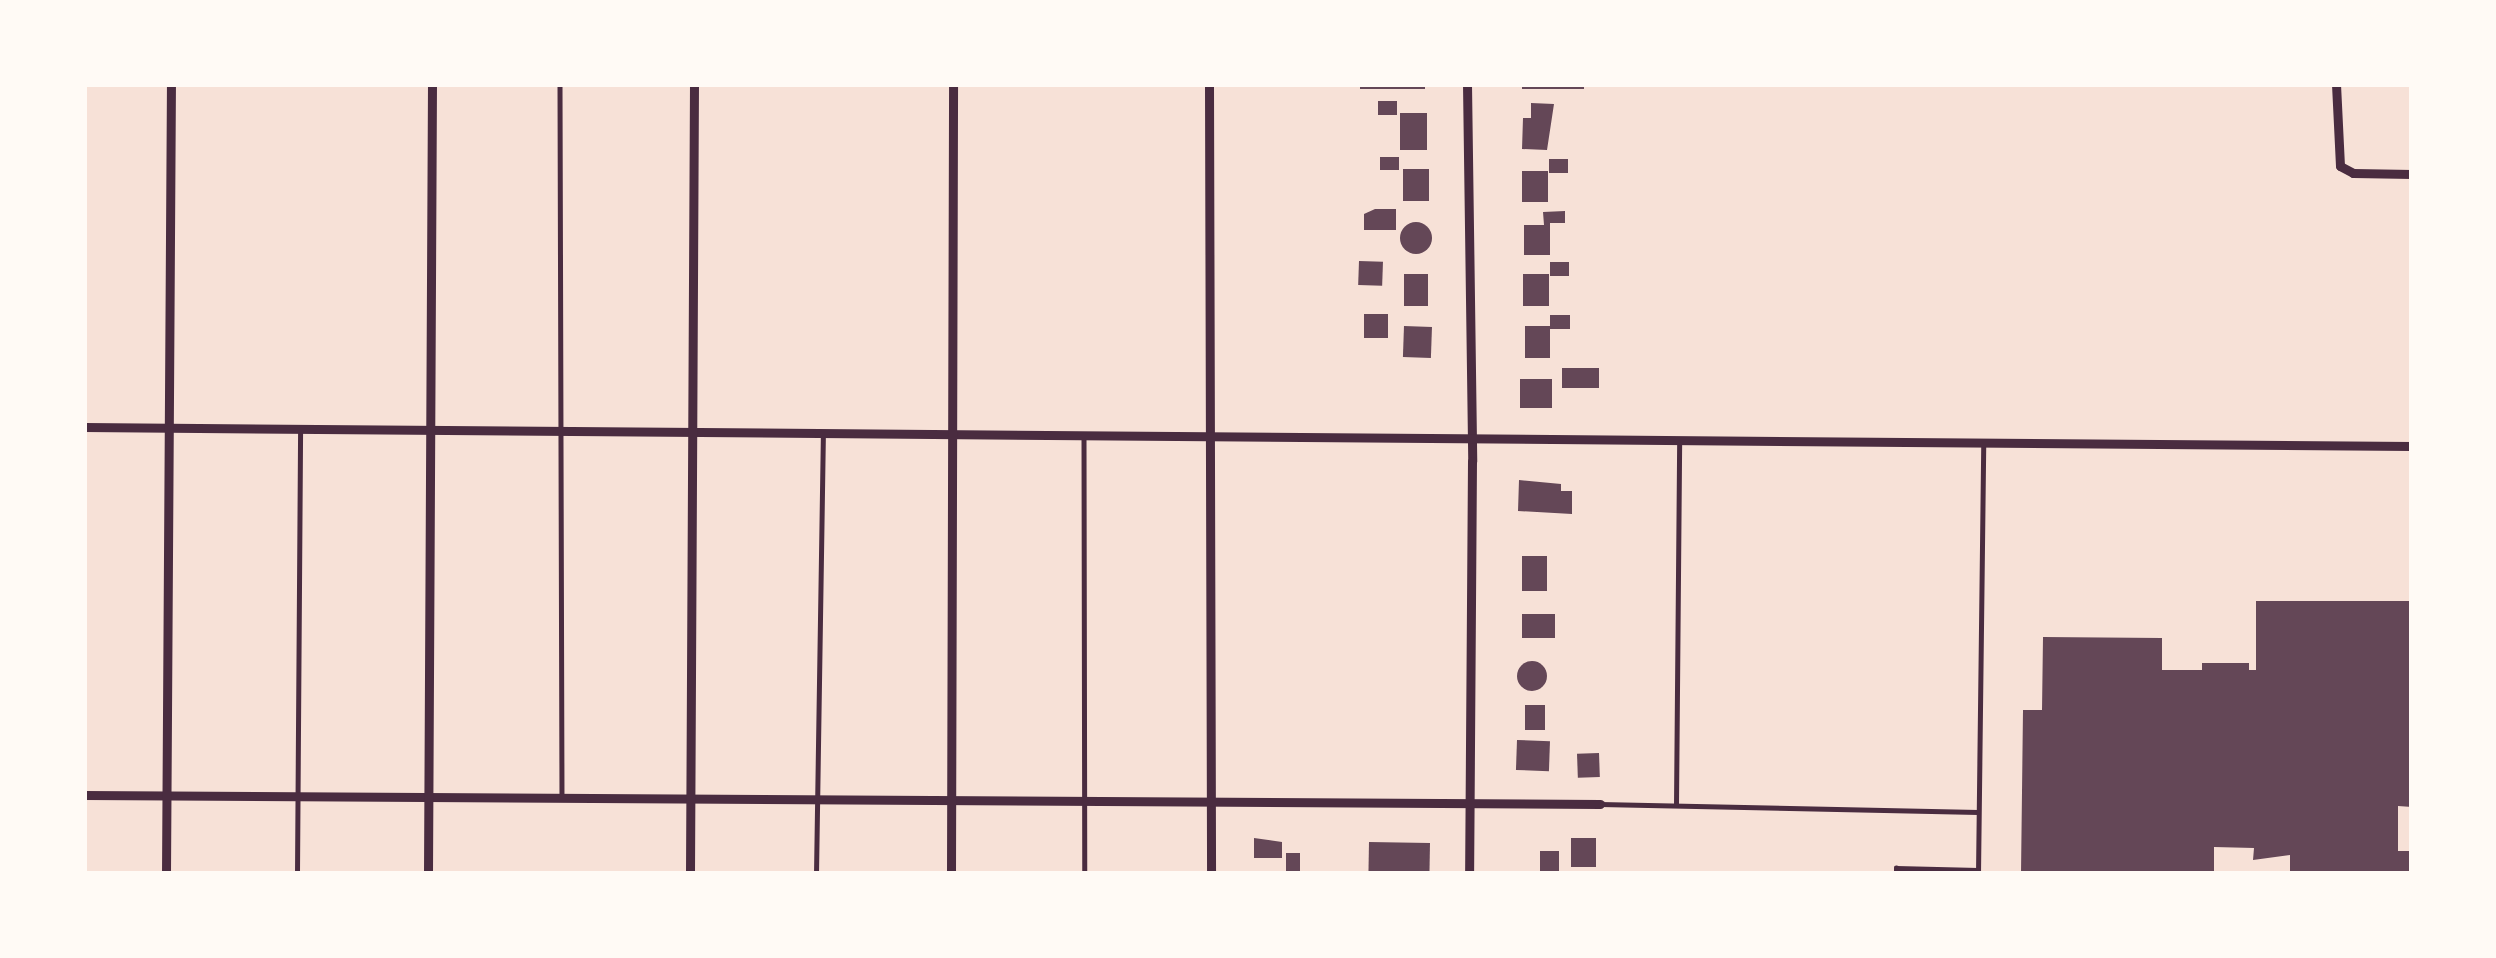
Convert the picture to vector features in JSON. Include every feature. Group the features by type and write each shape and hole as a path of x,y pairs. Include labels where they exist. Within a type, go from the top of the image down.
{"street":[{"path":"166,874 171,84"},
{"path":"428,874 432,84"},
{"path":"690,874 694,84"},
{"path":"951,874 953,84"},
{"path":"1208,84 1213,437 1211,874"},
{"path":"1467,84 1472,439 1469,874"},
{"path":"2336,84 2336,154 2342,169 2412,174"},
{"path":"84,427 2412,446"},
{"path":"84,796 1600,804"}],"lane":[{"path":"560,84 562,798"},
{"path":"297,874 300,429"},
{"path":"816,874 823,434"},
{"path":"1084,436 1085,874"},
{"path":"1676,805 1679,441"},
{"path":"1896,874 1896,868 1978,872 1983,443"},
{"path":"1600,804 1706,810 1978,812"}],"building":[{"path":"1360,84 1425,84 1425,89 1360,89"},
{"path":"1522,84 1584,84 1584,89 1522,89"},
{"path":"1378,101 1397,101 1397,115 1378,115"},
{"path":"1531,103 1554,104 1547,150 1522,149 1523,118 1531,118"},
{"path":"1400,113 1427,113 1427,150 1400,150"},
{"path":"1380,157 1399,157 1399,170 1380,170"},
{"path":"1549,159 1568,159 1568,173 1549,173"},
{"path":"1403,169 1429,169 1429,201 1403,201"},
{"path":"1522,171 1548,171 1548,202 1522,202"},
{"path":"1396,209 1396,230 1364,230 1364,214"},
{"path":"1565,211 1565,223 1550,223 1550,255 1524,255 1524,225 1544,225 1543,212"},
{"path":"1416,222 1427,227 1432,238 1427,249 1416,254 1405,249 1400,238 1405,227"},
{"path":"1359,261 1383,262 1382,286 1358,285"},
{"path":"1550,262 1569,262 1569,276 1550,276"},
{"path":"1404,274 1428,274 1428,306 1404,306"},
{"path":"1523,274 1549,274 1549,306 1523,306"},
{"path":"1364,314 1388,314 1388,338 1364,338"},
{"path":"1550,315 1570,315 1570,329 1550,329"},
{"path":"1404,326 1432,327 1431,358 1403,357"},
{"path":"1525,326 1550,326 1550,358 1525,358"},
{"path":"1562,368 1599,368 1599,388 1562,388"},
{"path":"1520,379 1552,379 1552,408 1520,408"},
{"path":"1519,480 1561,484 1561,491 1572,491 1572,514 1518,511"},
{"path":"1522,556 1547,556 1547,591 1522,591"},
{"path":"2256,601 2412,601 2412,807 2398,806 2398,851 2412,851 2412,874 2290,874 2290,855 2253,860 2254,848 2214,847 2214,874 2021,874 2023,710 2042,710 2043,637 2162,638 2162,670 2202,670 2202,663 2249,663 2249,670 2256,670"},
{"path":"1522,614 1555,614 1555,638 1522,638"},
{"path":"1532,661 1547,676 1532,691 1517,676"},
{"path":"1525,705 1545,705 1545,730 1525,730"},
{"path":"1517,740 1550,741 1549,771 1516,770"},
{"path":"1599,753 1600,777 1578,778 1577,754"},
{"path":"1254,838 1282,842 1282,858 1254,858"},
{"path":"1571,838 1596,838 1596,867 1571,867"},
{"path":"1369,842 1430,843 1429,873 1368,872"},
{"path":"1540,851 1559,851 1559,872 1540,872"},
{"path":"1286,853 1300,853 1300,873 1286,873"}]}
